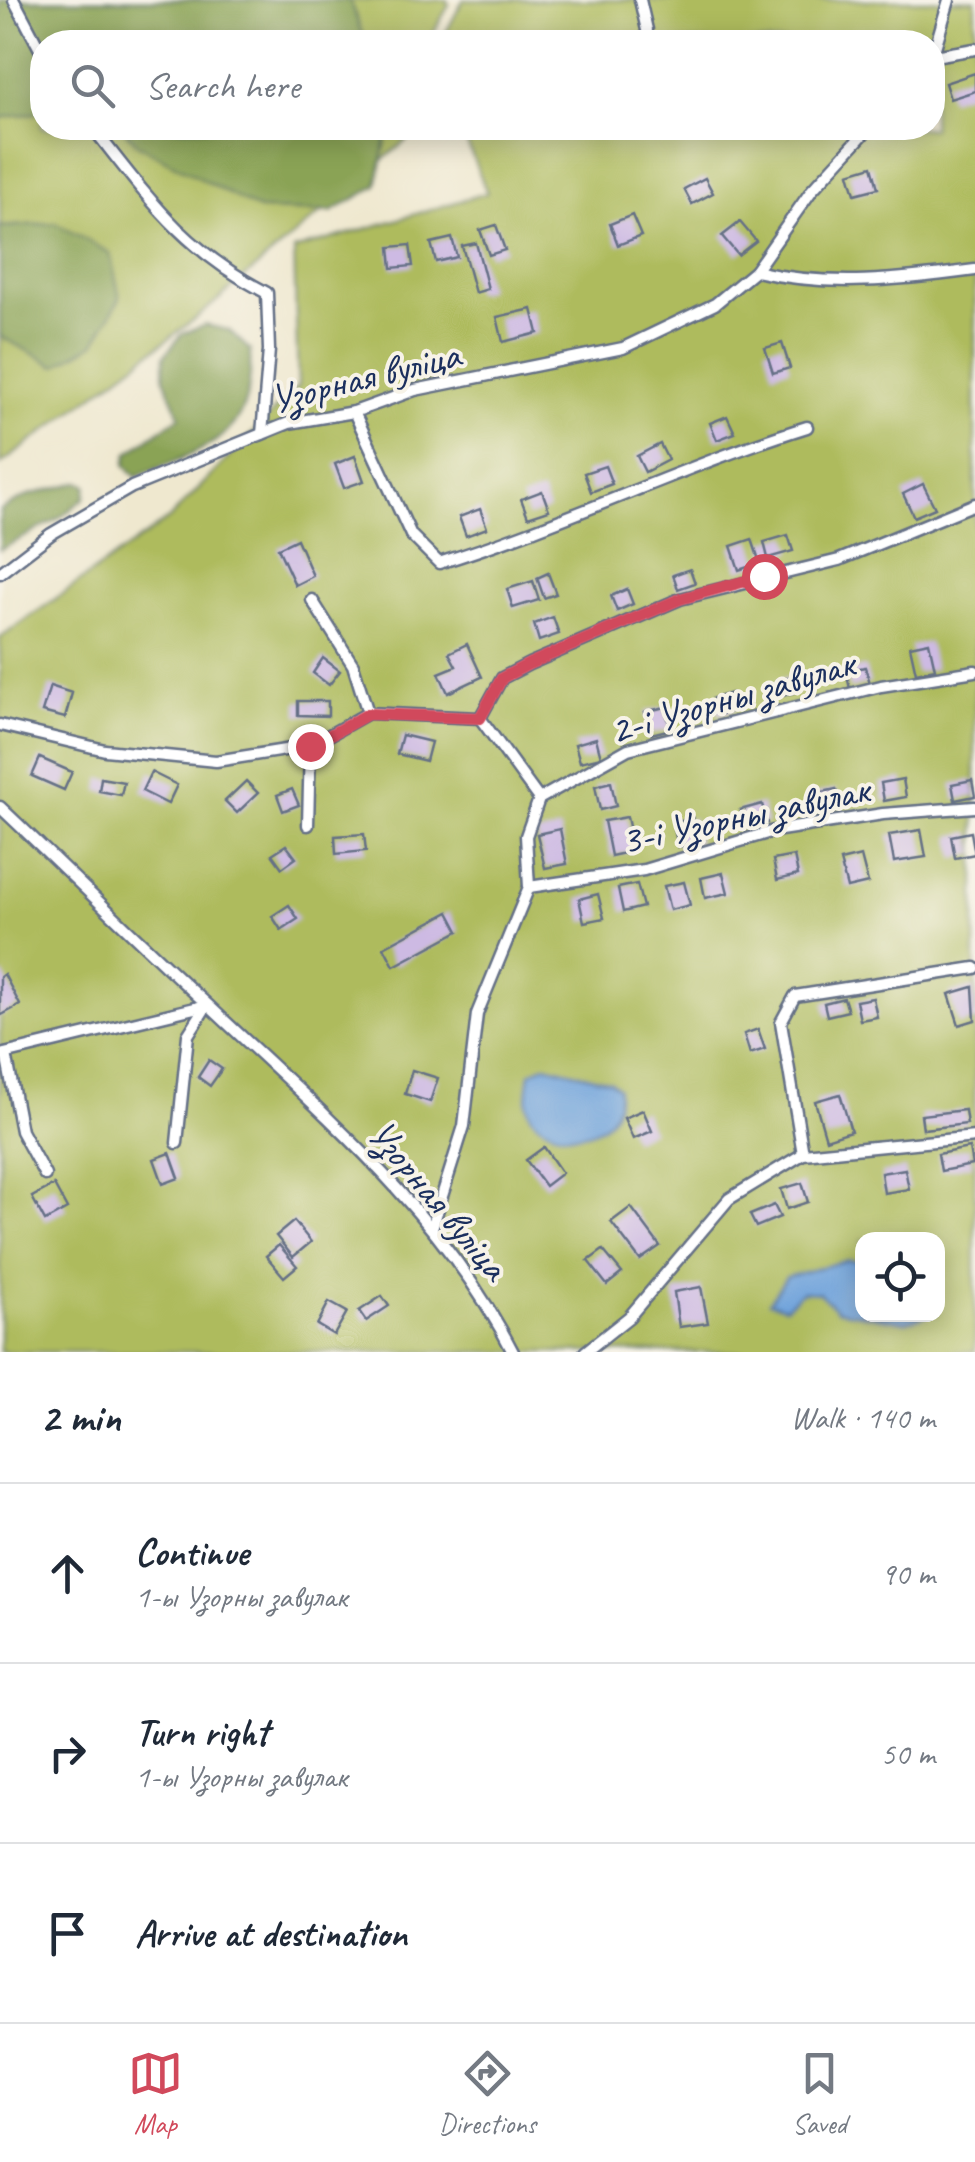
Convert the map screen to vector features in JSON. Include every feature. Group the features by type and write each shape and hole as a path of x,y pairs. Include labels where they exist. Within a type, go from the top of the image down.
{"lane":[{"path":"14,0 30,30"},
{"path":"640,0 647,30"},
{"path":"941,30 949,0"},
{"path":"945,55 975,50"},
{"path":"102,140 175,231 234,276 267,293 269,350 262,434"},
{"name":"Узорная вуліца","path":"0,574 51,534 132,487 288,424 354,412 415,390 623,348 715,304 755,270 812,190 858,140"},
{"path":"755,270 799,280 879,282 975,270"},
{"path":"354,412 411,535 439,563 591,511 724,453 807,427"},
{"path":"480,718 502,678 529,664 680,599 839,560 975,504"},
{"path":"312,600 353,665 368,714"},
{"name":"2-і Узорны завулак","path":"539,798 628,749 843,695 975,671"},
{"path":"0,725 106,750 216,760 310,746 368,714 480,718"},
{"path":"432,1228 464,1126 477,1014 529,887 526,836 539,798 480,718"},
{"path":"308,826 310,746"},
{"name":"3-і Узорны завулак","path":"529,887 644,870 774,831 883,814 975,806"},
{"name":"Узорная вуліца","path":"0,807 315,1104 432,1228 492,1311 513,1352"},
{"path":"803,1154 781,1022 795,996 975,968"},
{"path":"44,1176 21,1130 3,1055 207,1004"},
{"path":"177,1143 188,1036 207,1004"},
{"path":"585,1352 629,1317 728,1199 803,1154 975,1137"}],"green space":[{"path":"0,0 447,0 449,5 435,30 30,30 30,140 407,140 199,316 0,465"},
{"path":"0,0 350,0 361,30 30,30 30,114 0,118"},
{"path":"463,0 975,0 975,1352 0,1352 0,638 170,518 298,386 294,250 487,193 466,140 945,140 945,30 447,30"},
{"path":"134,140 386,140 377,186 331,212 259,210"},
{"path":"55,223 110,253 120,298 95,343 56,366 0,336 0,227"},
{"path":"205,325 229,330 250,350 245,404 222,436 184,458 136,477 125,465 128,453 180,416 164,378 164,356 182,334"},
{"path":"79,482 87,485 85,498 58,519 0,550 0,510 29,495"}],"water":[{"path":"545,1065 610,1081 618,1088 617,1105 610,1119 600,1128 573,1135 545,1128 534,1119 527,1103 530,1073"},
{"path":"855,1261 855,1313 837,1310 819,1293 802,1292 785,1307 769,1302 786,1277"}],"building":[{"path":"975,73 975,91 950,99 945,83"},
{"path":"872,166 878,188 855,194 849,173"},
{"path":"705,178 713,193 692,204 684,189"},
{"path":"632,215 641,236 618,245 610,224"},
{"path":"740,222 756,241 738,255 722,236"},
{"path":"496,225 505,250 489,255 480,230"},
{"path":"452,238 457,257 436,262 431,243"},
{"path":"476,243 488,289 475,293 462,246"},
{"path":"410,245 413,266 392,268 390,247"},
{"path":"532,309 538,333 503,342 497,317"},
{"path":"782,343 790,368 773,373 765,348"},
{"path":"727,416 735,433 717,440 710,423"},
{"path":"660,444 668,460 645,472 637,456"},
{"path":"355,456 364,481 344,488 335,464"},
{"path":"605,466 612,484 591,492 584,473"},
{"path":"923,484 935,508 914,517 903,494"},
{"path":"542,491 549,510 528,517 521,499"},
{"path":"480,509 487,528 466,536 459,517"},
{"path":"788,535 793,551 768,558 764,542"},
{"path":"297,539 313,576 295,585 278,548"},
{"path":"752,539 760,563 739,570 731,546"},
{"path":"690,569 695,583 678,589 673,575"},
{"path":"548,573 556,594 544,598 537,578"},
{"path":"533,581 539,600 513,608 507,589"},
{"path":"627,589 633,604 617,611 611,596"},
{"path":"553,617 559,634 539,641 534,624"},
{"path":"929,642 935,669 916,673 910,646"},
{"path":"467,644 482,677 448,693 439,673 456,666 449,653"},
{"path":"323,658 340,671 329,685 313,673"},
{"path":"865,667 870,683 850,689 846,671"},
{"path":"794,676 799,691 780,697 775,682"},
{"path":"50,686 72,693 65,718 42,712"},
{"path":"731,693 737,709 719,715 713,698"},
{"path":"298,701 328,701 328,716 298,715"},
{"path":"665,707 671,729 651,734 645,712"},
{"path":"402,735 431,742 426,761 397,754"},
{"path":"596,738 601,757 580,762 575,744"},
{"path":"40,758 72,772 64,790 32,776"},
{"path":"151,772 177,785 168,804 142,791"},
{"path":"101,778 124,782 121,795 99,791"},
{"path":"903,779 906,797 884,801 881,783"},
{"path":"972,780 975,796 955,800 952,784"},
{"path":"246,781 258,793 237,813 225,801"},
{"path":"611,782 616,806 600,810 595,786"},
{"path":"292,789 299,805 283,811 277,795"},
{"path":"836,789 840,807 813,812 809,795"},
{"path":"762,804 767,823 745,829 740,810"},
{"path":"627,817 634,851 611,856 604,821"},
{"path":"693,818 698,842 678,847 673,823"},
{"path":"560,829 567,864 545,868 537,834"},
{"path":"921,830 926,857 894,862 889,835"},
{"path":"971,832 975,854 955,858 951,836"},
{"path":"364,834 366,851 336,854 335,836"},
{"path":"286,845 296,858 282,868 272,854"},
{"path":"794,856 798,875 777,880 773,860"},
{"path":"861,856 868,883 847,888 840,861"},
{"path":"723,873 728,893 705,898 701,878"},
{"path":"684,882 690,905 670,910 664,886"},
{"path":"637,884 643,907 623,912 618,888"},
{"path":"598,894 604,918 584,922 579,899"},
{"path":"289,905 298,919 281,930 272,916"},
{"path":"449,912 459,931 394,966 384,947"},
{"path":"4,974 20,1005 0,1016 0,977"},
{"path":"973,987 975,1020 959,1025 949,994"},
{"path":"844,998 848,1011 827,1016 824,1003"},
{"path":"873,998 877,1017 860,1020 856,1001"},
{"path":"758,1029 765,1049 750,1054 744,1034"},
{"path":"209,1060 222,1069 210,1086 198,1077"},
{"path":"412,1070 438,1078 430,1102 405,1094"},
{"path":"840,1094 851,1131 826,1139 815,1101"},
{"path":"643,1110 652,1131 633,1139 624,1118"},
{"path":"965,1110 967,1124 923,1129 921,1115"},
{"path":"544,1147 562,1173 545,1186 526,1160"},
{"path":"969,1148 972,1165 941,1171 938,1154"},
{"path":"170,1153 179,1178 163,1184 154,1159"},
{"path":"905,1169 909,1189 884,1193 881,1173"},
{"path":"802,1183 808,1202 787,1209 781,1189"},
{"path":"54,1185 67,1209 45,1221 32,1197"},
{"path":"774,1205 780,1217 756,1227 750,1215"},
{"path":"631,1207 660,1246 640,1260 611,1222"},
{"path":"294,1221 311,1242 293,1257 276,1236"},
{"path":"279,1245 297,1266 284,1277 266,1256"},
{"path":"603,1250 622,1273 607,1285 588,1261"},
{"path":"701,1287 708,1323 679,1327 674,1292"},
{"path":"382,1296 389,1306 366,1321 359,1311"},
{"path":"329,1302 347,1312 334,1335 317,1325"}],"route":[{"path":"310,746 368,714 480,718 502,678 529,664 680,599 764,576"}]}
